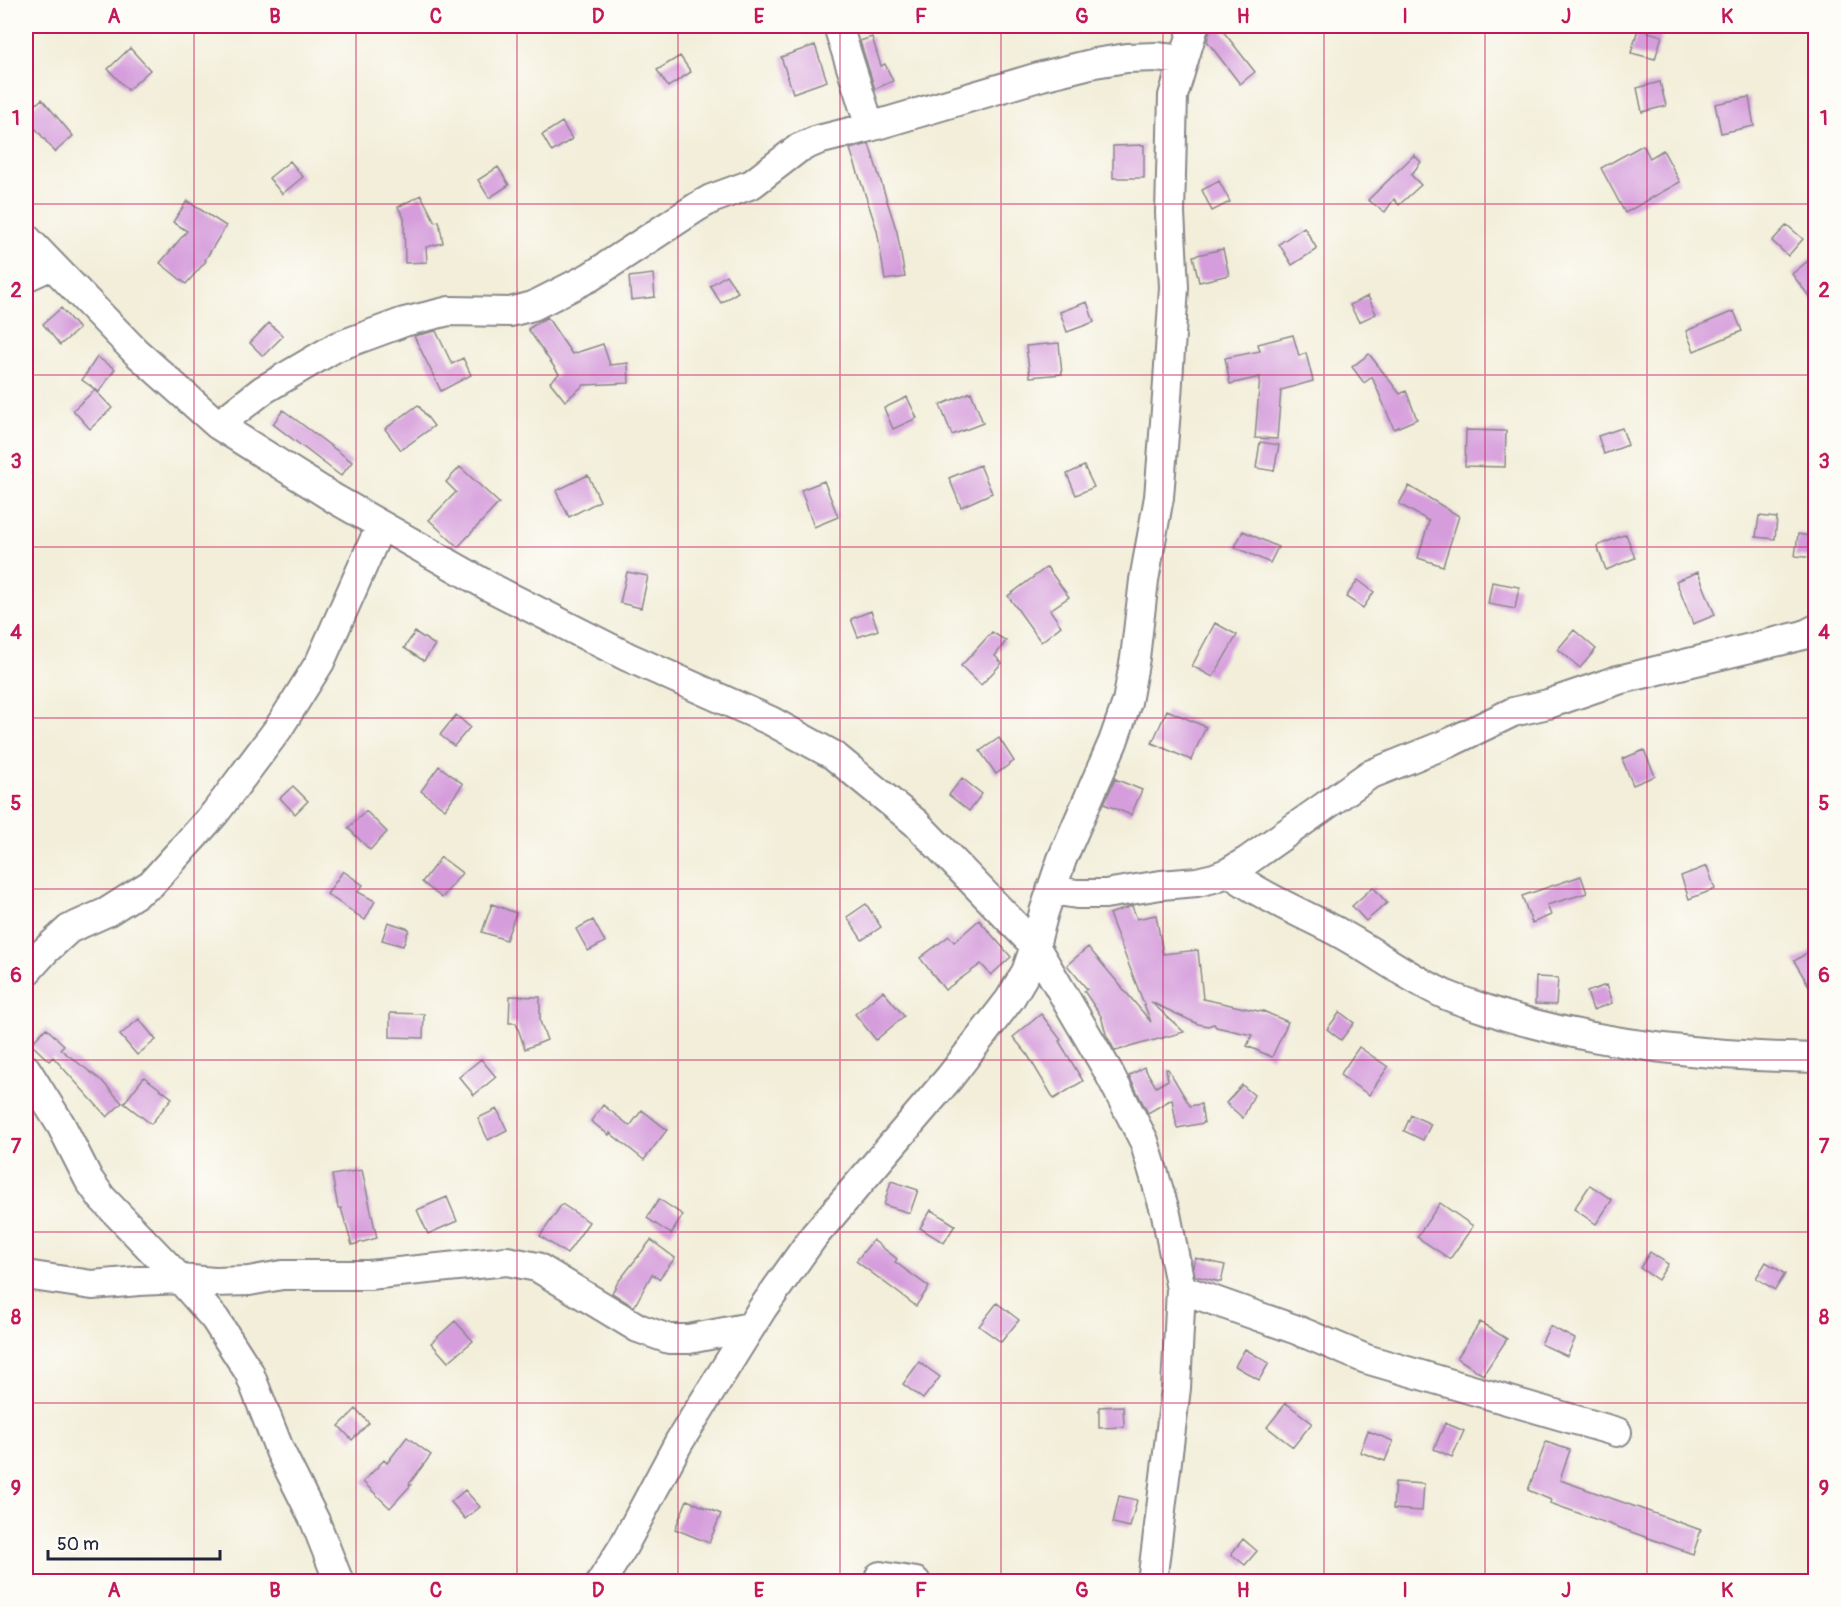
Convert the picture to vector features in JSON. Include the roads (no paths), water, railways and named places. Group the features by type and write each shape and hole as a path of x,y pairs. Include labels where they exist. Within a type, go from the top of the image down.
{"street":[{"path":"838,26 870,127"},
{"path":"601,1581 623,1547 679,1442 750,1327 814,1236 950,1077 1010,999 1026,972 1051,890 1070,839 1113,742 1127,702 1135,658 1144,580 1159,497 1167,397 1174,287 1170,213 1173,96 1194,26"},
{"path":"218,425 263,390 336,347 404,322 449,311 510,312 533,306 590,277 711,199 752,184 799,148 818,140 1095,63 1127,58 1156,57 1183,60"},
{"path":"26,238 136,352 218,425 335,499 522,603 628,657 771,721 832,755 915,823 1035,946 1108,1071 1144,1141 1166,1214 1181,1289 1176,1388 1156,1581"},
{"path":"26,277 52,265"},
{"path":"26,972 69,929 107,912 151,884 215,813 278,729 320,662 381,525"},
{"path":"1051,890 1077,894 1105,894 1214,879 1229,872 1369,775 1451,742 1513,712 1548,704 1618,680 1804,635 1815,629"},
{"path":"1229,872 1248,887 1333,930 1445,994 1487,1010 1530,1023 1584,1035 1659,1047 1743,1056 1815,1058"},
{"path":"26,1069 61,1125 89,1180 117,1214 180,1279 214,1319 249,1372 280,1451 315,1521 339,1581"},
{"path":"26,1275 92,1285 180,1279 214,1282 249,1281 282,1275 369,1275 507,1261 537,1267 639,1328 669,1339 689,1339 750,1327"},
{"path":"1181,1289 1297,1330 1366,1359 1617,1432"},
{"path":"880,1576 916,1581"}]}
